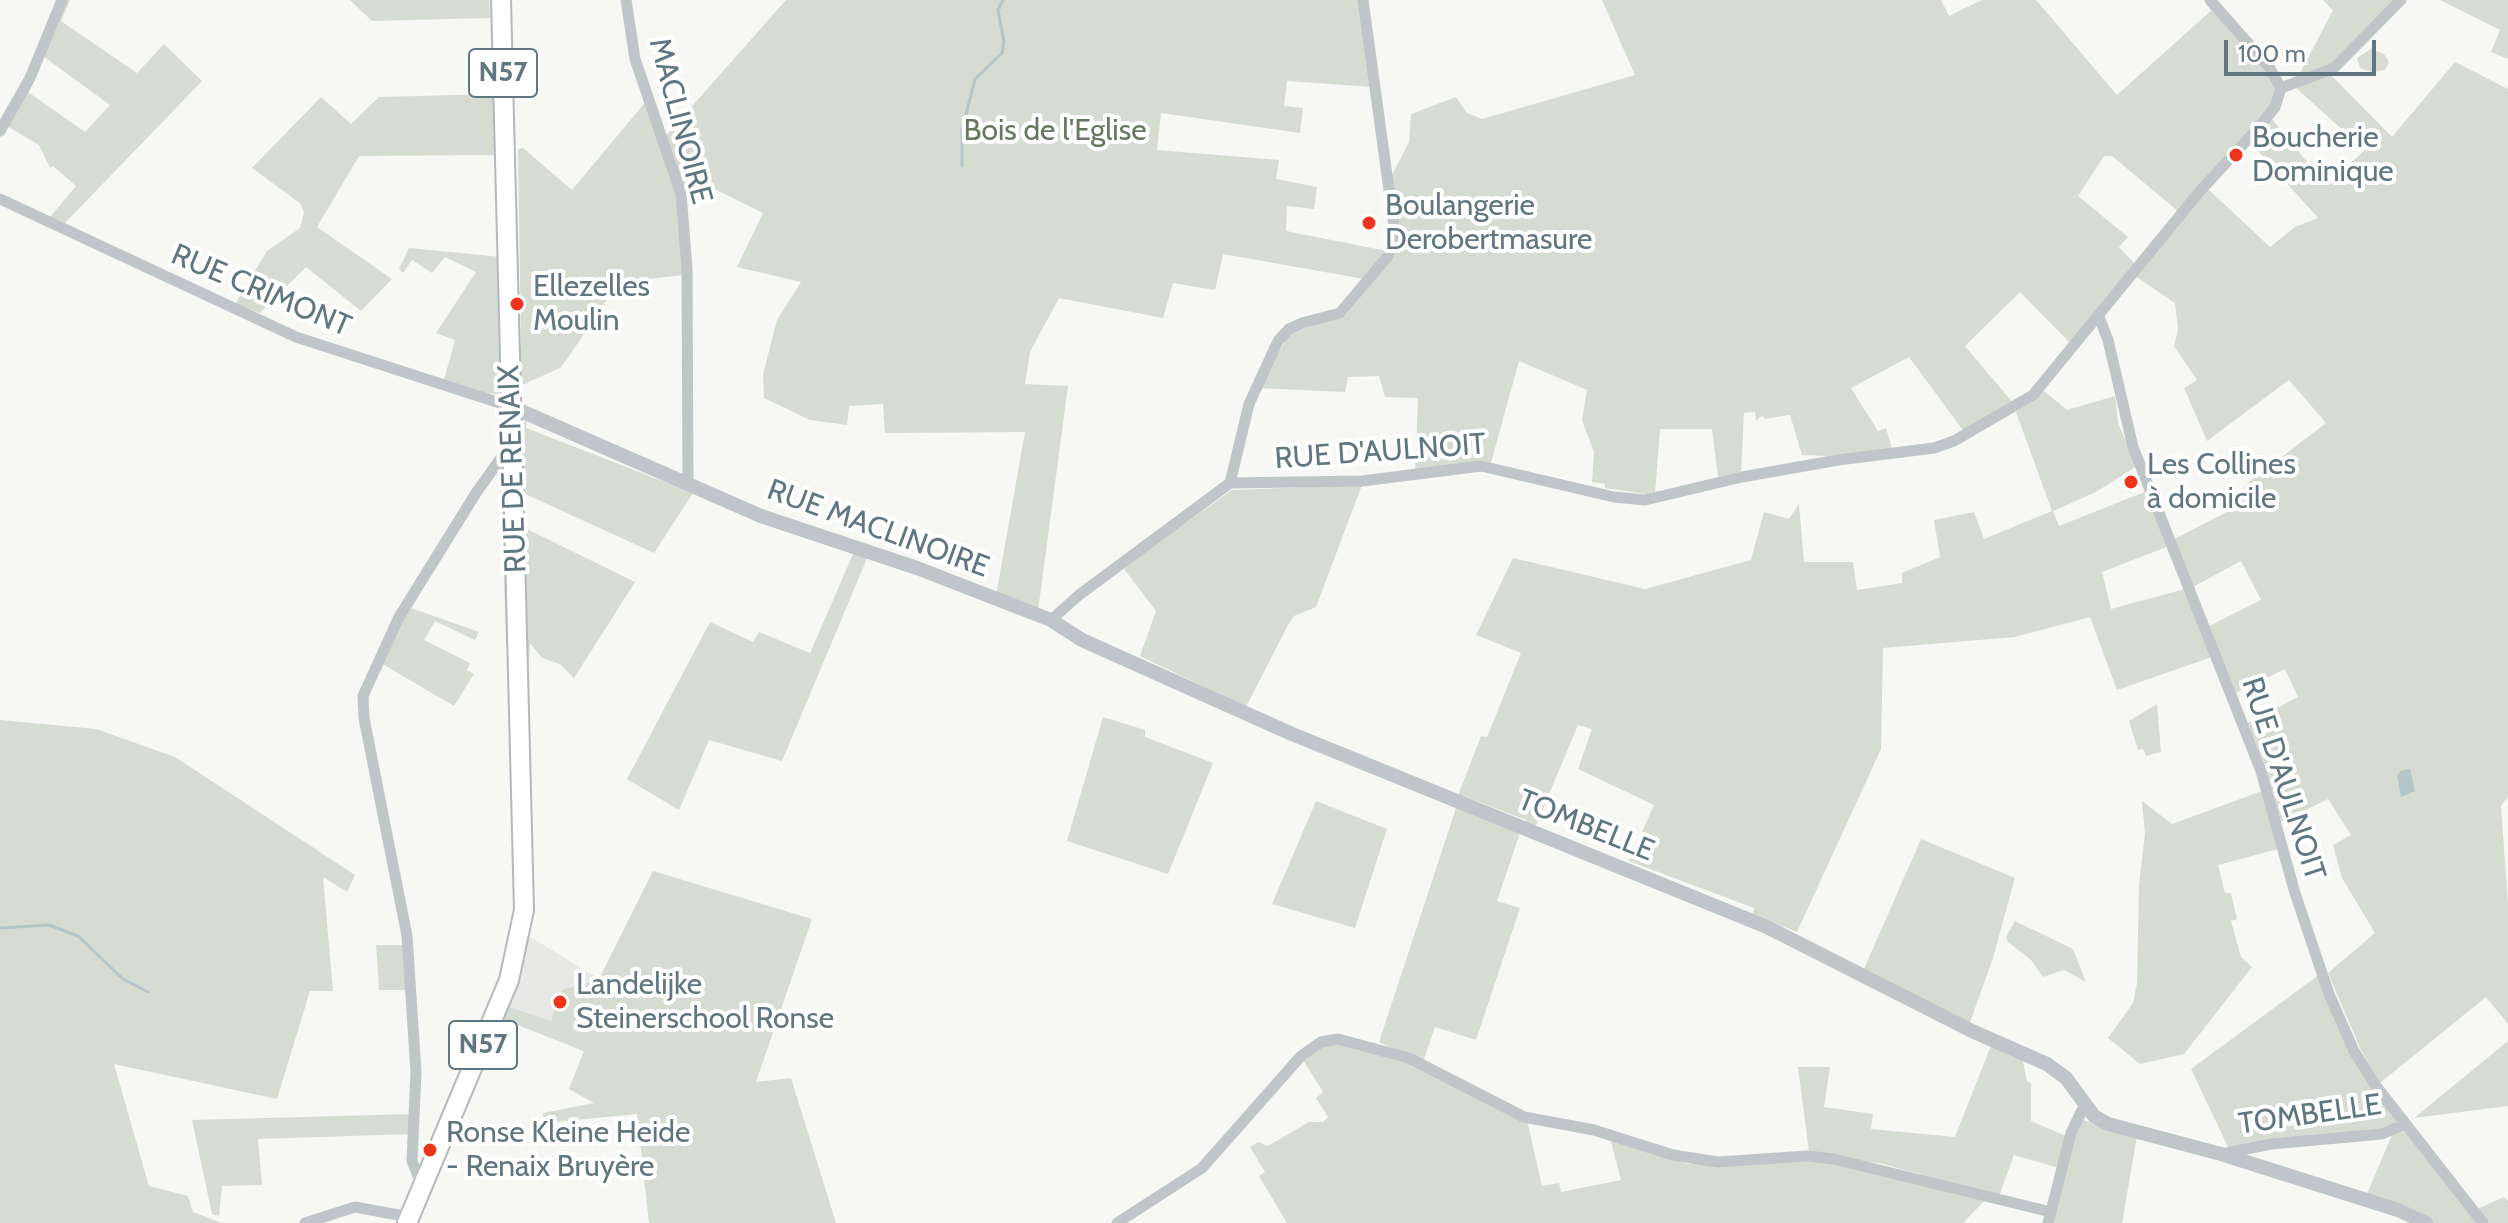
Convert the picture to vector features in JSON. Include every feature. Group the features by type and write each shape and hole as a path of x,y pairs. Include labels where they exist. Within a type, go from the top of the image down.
{"main road":[{"name":"RUE DE RENAIX","path":"422,1186 497,1012 520,937 524,881 501,0"},
{"name":"N57","path":"408,1220 422,1186"}],"street":[{"path":"0,131 30,78 62,0"},
{"name":"MACLINOIRE","path":"626,0 635,59 681,194 688,304 688,483"},
{"name":"RUE D'AULNOIT","path":"1363,0 1396,236 1394,247 1340,313 1302,323 1289,329 1278,341 1249,404 1230,483 1349,482 1481,466 1606,495 1645,500 1732,479 1838,460 1934,448 1971,434 2033,395 2200,191 2270,114 2281,88"},
{"path":"2210,0 2269,67 2281,88 2325,73 2353,51 2401,0"},
{"name":"RUE CRIMONT","path":"0,199 296,337 512,407"},
{"name":"RUE D'AULNOIT","path":"2099,317 2108,340 2133,447 2261,771 2295,893 2329,994 2365,1070 2483,1223"},
{"name":"RUE MACLINOIRE","path":"512,407 798,530 917,568 1051,620"},
{"path":"422,1186 412,1161 416,1072 406,925 364,718 365,689 413,594 476,493 503,455 513,449"},
{"path":"1051,620 1079,595 1230,483"},
{"name":"TOMBELLE","path":"1051,620 1082,640 1292,734 1800,942 1972,1031 2047,1064 2066,1078 2094,1116 2108,1124 2221,1154 2398,1210 2426,1223"},
{"path":"1117,1223 1202,1168 1279,1079 1321,1042 1338,1039 1381,1048 1443,1073 1524,1117 1594,1130 1673,1155 1718,1162 1807,1156 1834,1159 2050,1218 2071,1133 2085,1104"},
{"name":"TOMBELLE","path":"2221,1154 2271,1144 2382,1134 2406,1124"},
{"path":"305,1223 355,1207 408,1220"}],"shaded area":[{"path":"2410,769 2415,791 2401,797 2397,776 2400,771"},
{"name":"Landelijke Steinerschool Ronse","path":"529,936 599,979 618,1065 503,1019"}],"green space":[{"path":"66,0 70,0 61,21 137,73 164,44 202,81 65,223 50,217 76,186 53,166 50,168 39,145 7,126 28,92 85,132 110,105 43,56"},
{"path":"350,0 489,0 490,18 372,21"},
{"name":"Bois de l'Eglise","path":"786,0 1361,0 1373,87 1287,81 1284,106 1303,108 1300,133 1161,113 1157,150 1279,160 1276,179 1317,187 1314,209 1287,206 1286,231 1387,251 1364,279 1223,254 1215,290 1173,283 1163,318 1059,298 1030,352 1025,384 1068,386 1038,611 996,596 1025,432 885,433 883,404 849,406 847,425 810,420 764,398 763,374 777,320 801,282 737,267 763,213 692,178 681,192 663,139"},
{"path":"1602,0 1941,0 1949,16 1982,0 2036,0 2117,95 2214,8 2263,65 2275,86 2275,94 2272,105 2179,212 2112,156 2104,156 2078,196 2128,237 2119,247 2136,265 2071,344 2020,292 1965,346 2014,404 1965,433 1909,357 1851,388 1878,431 1886,428 1892,449 1828,456 1802,455 1790,415 1764,419 1763,415 1756,421 1755,412 1744,413 1741,472 1718,477 1712,429 1660,429 1655,493 1646,494 1605,488 1605,484 1592,482 1594,452 1582,420 1587,390 1519,361 1491,463 1415,472 1418,398 1385,397 1379,376 1348,377 1345,392 1258,388 1290,333 1346,315 1400,248 1390,179 1409,142 1411,114 1456,97 1467,113 1482,119 1635,75"},
{"path":"2323,0 2398,0 2337,63 2297,79 2333,10"},
{"path":"2440,0 2508,0 2508,59 2491,52 2500,30"},
{"path":"2371,49 2384,54 2389,62 2385,70 2371,72 2360,68 2357,58"},
{"path":"2455,62 2508,89 2508,797 2501,806 2508,905 2508,1024 2486,997 2380,1083 2361,1050 2328,973 2375,933 2342,878 2333,845 2351,835 2328,799 2279,823 2267,770 2248,723 2298,697 2285,669 2236,693 2209,626 2261,600 2241,561 2193,587 2174,539 2237,507 2245,485 2326,423 2289,380 2207,441 2184,388 2197,380 2174,346 2178,329 2175,303 2135,276 2207,188 2270,247 2295,227 2318,218 2250,142 2271,118 2321,179 2330,182 2365,150 2295,87 2330,74 2392,137"},
{"path":"496,94 498,155 359,156 317,227 392,279 361,311 306,267 260,313 235,304 267,251 300,228 304,213 301,204 252,168 321,97 351,124 379,97"},
{"path":"648,99 677,192 683,275 606,284 606,301 565,362 560,368 522,385 521,403 516,346 521,345 518,149 523,148 572,190"},
{"path":"409,248 501,257 500,377 504,389 501,394 485,393 444,380 455,340 436,333 476,272 445,257 432,273 412,260 403,273 399,269"},
{"path":"2044,391 2067,410 2115,396 2118,423 2137,466 2096,492 2053,511 2059,526 2147,491 2169,546 2102,572 2111,609 2185,589 2212,657 2117,690 2090,617 2015,637 1883,648 1881,749 1797,932 1753,914 1754,908 1629,861 1654,805 1578,769 1592,729 1578,725 1534,830 1524,826 1526,820 1461,795 1457,798 1481,736 1487,737 1521,653 1476,635 1513,558 1645,589 1751,560 1764,512 1789,519 1799,504 1804,562 1853,562 1857,590 1902,583 1902,573 1940,557 1934,520 1974,512 1984,539 2052,511 2016,412"},
{"path":"527,421 526,428 693,493 654,553 521,492 520,423"},
{"path":"505,461 510,647 506,645 502,504 496,472"},
{"path":"1362,485 1316,607 1294,616 1246,707 1140,656 1156,611 1124,569 1147,550 1232,490"},
{"path":"527,529 635,582 574,678 560,664 542,658 530,643 529,660 525,663 522,532 526,534"},
{"path":"854,552 868,556 782,761 709,740 679,810 627,779 710,622 753,642 759,632 810,653"},
{"path":"408,607 479,632 475,640 435,621 424,640 470,663 467,670 474,674 454,706 379,662"},
{"path":"2157,704 2161,752 2146,756 2143,749 2138,750 2129,721"},
{"path":"1103,717 1145,730 1145,737 1213,763 1168,874 1067,841"},
{"path":"0,720 96,729 175,757 355,875 347,892 323,877 333,991 310,991 277,1099 114,1064 149,1186 188,1196 193,1212 222,1223 0,1223"},
{"path":"2262,791 2278,849 2218,865 2225,893 2231,893 2237,919 2231,921 2241,957 2252,967 2184,1054 2140,1064 2108,1038 2133,1003 2137,983 2139,884 2145,834 2142,801 2172,824"},
{"path":"1316,801 1387,829 1355,928 1272,904"},
{"path":"1457,805 1521,830 1497,901 1520,908 1476,1040 1435,1027 1423,1062 1379,1042"},
{"path":"1921,839 2015,878 1993,958 1969,1025 1864,969"},
{"path":"653,871 812,919 756,1082 791,1078 836,1223 649,1223 637,1114 543,1123 543,1113 594,1103 569,1089 584,1051 503,1019 509,1007 551,1021 562,990 599,979"},
{"path":"2015,921 2073,949 2086,982 2064,970 2043,977 2031,960 2008,942 2006,937"},
{"path":"376,945 404,945 407,990 379,990"},
{"path":"2320,974 2325,991 2399,1120 2390,1129 2229,1149 2191,1069"},
{"path":"2508,1041 2508,1106 2414,1118"},
{"path":"1329,1042 1385,1051 1527,1120 1542,1186 1559,1183 1561,1192 1621,1180 1610,1138 1688,1164 1830,1161 1988,1197 1963,1223 1287,1223 1259,1176 1265,1172 1250,1147 1258,1142 1268,1146 1309,1122 1323,1122 1328,1117 1316,1098 1323,1092 1302,1058"},
{"path":"1992,1043 2022,1057 2027,1081 2031,1084 2031,1121 2068,1137 2059,1168 2014,1155 1999,1196 1883,1164 1809,1152 1798,1067 1830,1067 1824,1107 1873,1114 1871,1129 1955,1137"},
{"path":"413,1114 412,1134 258,1139 262,1185 222,1186 219,1216 212,1214 192,1120"},
{"path":"2083,1120 2137,1136 2122,1223 2051,1223 2071,1142"},
{"path":"2406,1131 2480,1223 2432,1223 2366,1196 2392,1135"},
{"path":"2504,1197 2508,1201 2508,1223 2485,1223 2477,1209"}],"waterway":[{"path":"962,166 962,130 975,79 1002,53 1004,42 998,10 1003,0"},
{"path":"0,928 49,925 78,936 123,979 148,992"}],"place":[{"name":"Boucherie Dominique","path":"2236,155"},
{"name":"Boulangerie Derobertmasure","path":"1369,223"},
{"name":"Ellezelles Moulin","path":"517,304"},
{"name":"Les Collines à domicile","path":"2131,482"},
{"name":"Landelijke Steinerschool Ronse","path":"560,1002"},
{"name":"Ronse Kleine Heide - Renaix Bruyère","path":"430,1150"}]}
